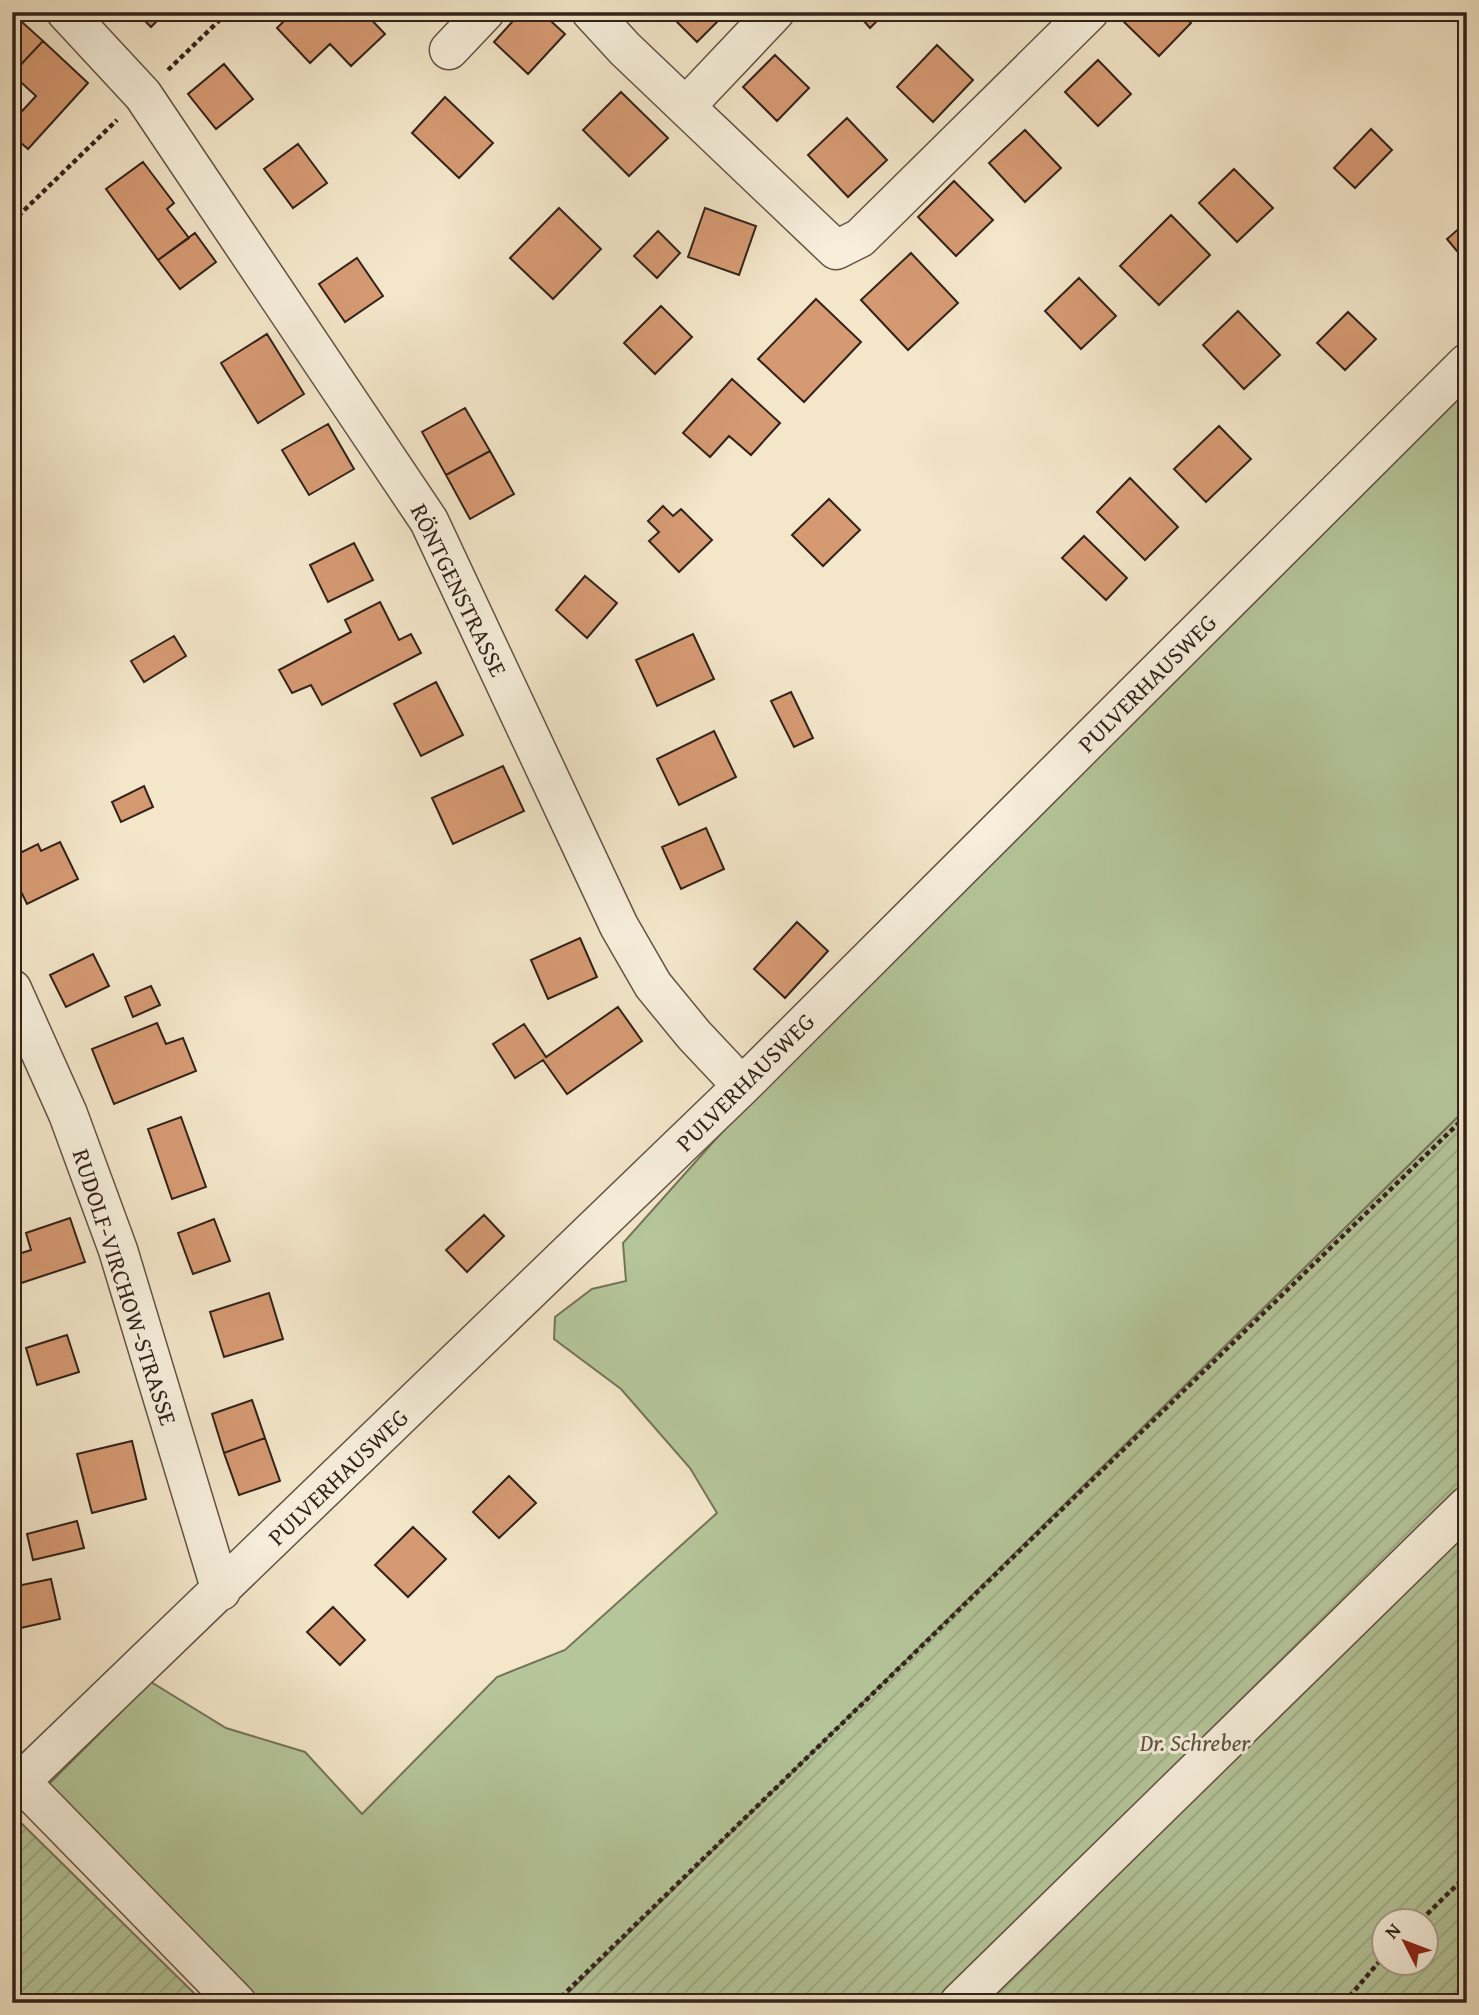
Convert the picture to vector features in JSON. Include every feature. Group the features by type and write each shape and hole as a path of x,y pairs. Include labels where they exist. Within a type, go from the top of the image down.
{"street":[{"name":"RÖNTGENSTRASSE","path":"66,12 143,94 429,521 619,926 653,985 694,1035 742,1086"},
{"path":"449,50 485,12"},
{"path":"591,12 625,49 836,250 860,238 1089,12"},
{"path":"686,106 775,12"},
{"name":"PULVERHAUSWEG","path":"17,1786 742,1086 1467,363"},
{"name":"RUDOLF-VIRCHOW-STRASSE","path":"12,989 68,1114 118,1250 221,1591"},
{"path":"959,2003 1467,1506"},
{"path":"17,1786 237,2003"}],"path":[{"path":"555,2003 1467,1115"},
{"path":"1435,1906 1467,1875"},
{"path":"1344,2003 1370,1972"}],"green space":[{"path":"1467,390 1467,1108 558,2003 253,2003 45,1788 151,1682 226,1728 305,1752 362,1814 497,1677 565,1650 717,1513 690,1468 621,1389 554,1339 555,1317 592,1289 626,1281 623,1243 732,1121"},
{"name":"Dr. Schreber","path":"1467,1108 1467,2003 558,2003"},
{"path":"14,1816 204,2003 12,2003"}],"building":[{"path":"136,12 166,12 151,27"},
{"path":"293,12 364,12 385,34 351,66 330,44 310,63 277,28"},
{"path":"521,12 541,12 565,34 528,74 494,42"},
{"path":"667,12 727,12 697,42"},
{"path":"856,12 886,12 870,28"},
{"path":"1130,12 1180,12 1191,23 1159,56 1122,20"},
{"path":"12,13 43,41 12,74"},
{"path":"43,41 88,83 28,149 12,135 12,122 36,96 12,74"},
{"path":"937,45 973,80 933,122 897,87"},
{"path":"775,55 809,88 777,121 743,87"},
{"path":"1098,60 1131,94 1098,126 1065,92"},
{"path":"224,64 253,99 216,129 188,94"},
{"path":"621,92 668,138 629,176 583,130"},
{"path":"445,97 493,143 459,178 412,133"},
{"path":"847,118 887,160 848,197 808,155"},
{"path":"1371,129 1392,150 1355,188 1334,168"},
{"path":"1025,130 1061,168 1025,202 989,163"},
{"path":"298,144 327,183 293,208 264,169"},
{"path":"143,162 174,203 167,209 189,238 158,260 106,189"},
{"path":"1234,169 1273,208 1237,242 1199,203"},
{"path":"954,181 993,220 956,256 918,217"},
{"path":"559,208 601,249 553,299 510,258"},
{"path":"705,208 756,226 739,275 688,257"},
{"path":"1171,215 1210,255 1159,305 1120,266"},
{"path":"1463,225 1467,229 1467,263 1447,239"},
{"path":"658,231 680,253 657,278 634,256"},
{"path":"195,233 216,262 180,289 158,260"},
{"path":"911,253 958,303 908,350 861,300"},
{"path":"357,258 383,296 345,322 319,284"},
{"path":"1079,278 1116,316 1081,349 1045,311"},
{"path":"816,299 861,342 804,402 758,359"},
{"path":"661,306 692,337 655,374 624,343"},
{"path":"1238,311 1280,355 1244,389 1203,345"},
{"path":"1348,312 1376,339 1345,370 1317,343"},
{"path":"267,334 304,394 258,423 221,363"},
{"path":"732,379 780,423 751,455 729,436 710,457 683,433"},
{"path":"465,408 490,451 446,475 422,432"},
{"path":"328,424 354,469 309,495 282,450"},
{"path":"1219,426 1251,459 1206,502 1174,469"},
{"path":"490,451 514,494 470,519 446,475"},
{"path":"1130,478 1178,527 1145,560 1097,512"},
{"path":"829,499 860,530 823,566 792,535"},
{"path":"663,506 673,516 681,509 712,540 679,572 649,541 659,532 648,521"},
{"path":"1084,536 1127,578 1106,600 1062,558"},
{"path":"354,543 373,580 328,602 310,565"},
{"path":"585,576 617,603 587,638 556,610"},
{"path":"380,602 399,640 411,634 421,653 322,705 311,685 292,693 279,670 351,632 345,620"},
{"path":"693,634 714,679 657,706 636,660"},
{"path":"174,636 186,656 144,682 131,661"},
{"path":"436,682 463,735 421,756 394,704"},
{"path":"791,692 813,738 794,747 771,701"},
{"path":"714,731 736,777 679,805 657,759"},
{"path":"503,766 524,811 453,844 432,798"},
{"path":"144,786 153,807 121,822 112,802"},
{"path":"706,828 724,869 681,889 662,847"},
{"path":"60,842 78,879 27,904 12,873 12,867 19,863 16,855 38,844 41,851"},
{"path":"797,922 828,951 785,998 754,969"},
{"path":"580,938 597,977 548,999 531,960"},
{"path":"93,954 109,986 66,1007 50,975"},
{"path":"151,986 160,1005 133,1017 125,997"},
{"path":"618,1007 642,1041 567,1094 543,1060 515,1078 493,1044 524,1024 546,1057"},
{"path":"157,1023 166,1044 183,1038 196,1071 114,1104 92,1049"},
{"path":"181,1117 206,1187 172,1199 148,1129"},
{"path":"484,1215 504,1236 467,1272 446,1250"},
{"path":"70,1218 85,1262 12,1286 12,1256 31,1250 26,1233"},
{"path":"214,1219 230,1261 193,1274 178,1233"},
{"path":"269,1293 283,1339 224,1357 210,1312"},
{"path":"67,1335 79,1372 37,1385 26,1348"},
{"path":"252,1400 265,1438 224,1453 212,1414"},
{"path":"265,1438 280,1481 239,1495 224,1453"},
{"path":"132,1441 146,1499 92,1513 77,1454"},
{"path":"509,1476 536,1503 499,1538 473,1512"},
{"path":"77,1521 84,1548 33,1560 27,1534"},
{"path":"413,1527 446,1559 408,1597 375,1565"},
{"path":"51,1579 60,1619 12,1630 12,1587"},
{"path":"333,1607 365,1640 340,1665 307,1632"}]}
